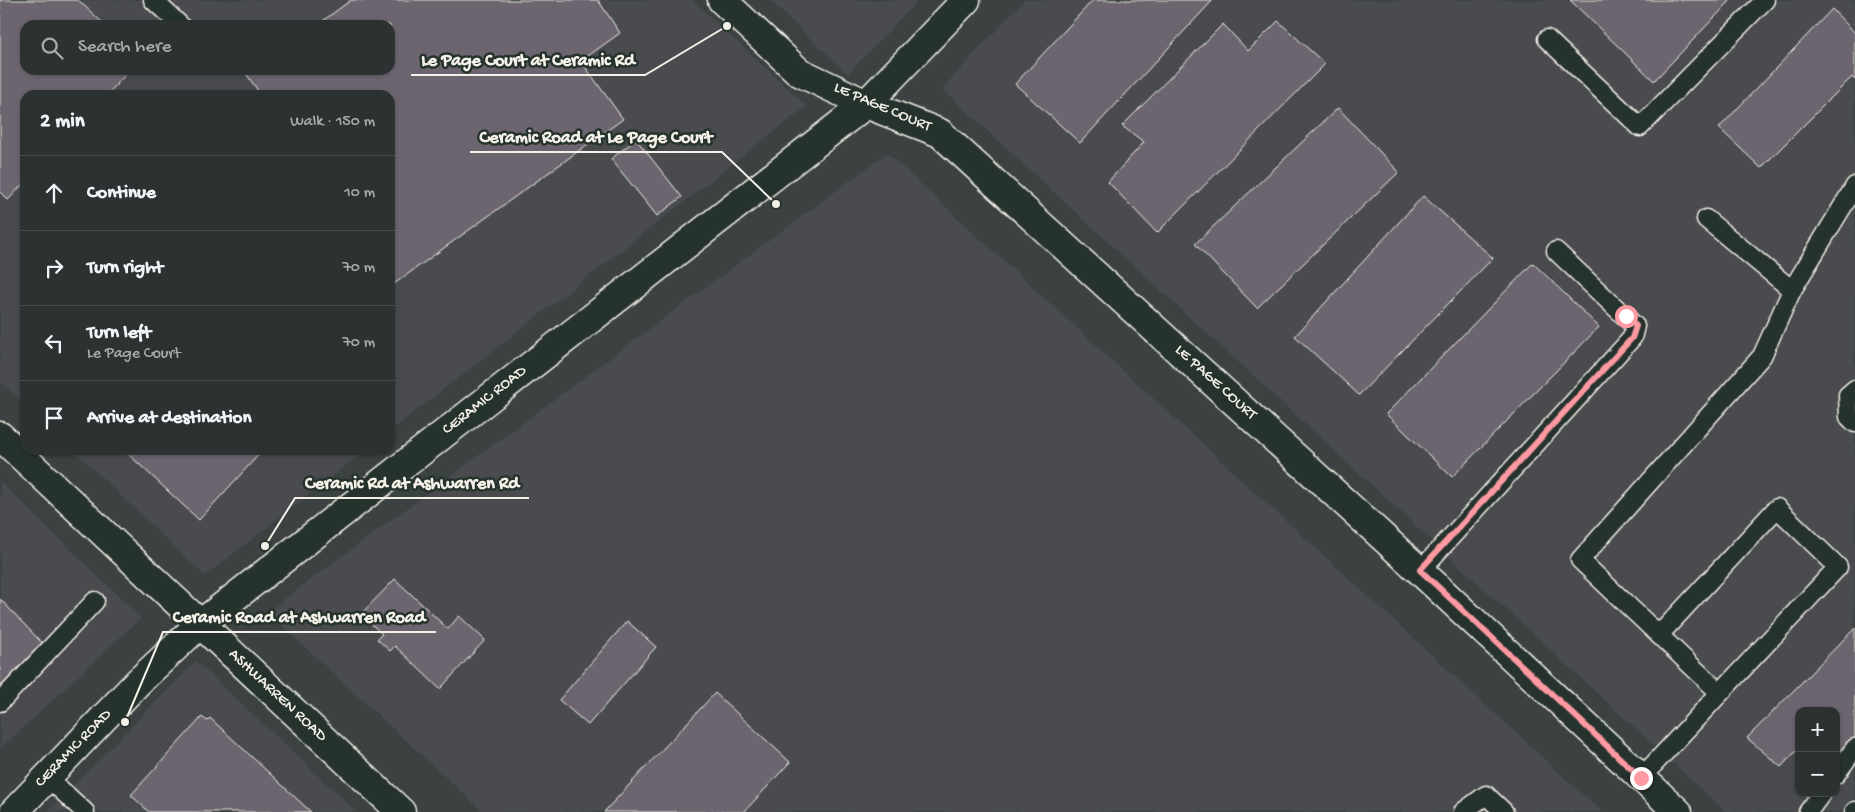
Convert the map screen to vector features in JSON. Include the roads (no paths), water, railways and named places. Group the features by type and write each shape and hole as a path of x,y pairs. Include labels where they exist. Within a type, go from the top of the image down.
{"street":[{"name":"LE PAGE COURT","path":"722,0 799,72 866,104 940,133 1420,570 1678,812"},
{"name":"CERAMIC ROAD","path":"14,812 138,682 199,624 866,104 966,0"},
{"name":"ASHWARREN ROAD","path":"0,436 20,455"},
{"name":"ASHWARREN ROAD","path":"20,455 401,812"}],"lane":[{"path":"153,0 175,20"},
{"path":"1547,39 1640,127 1765,0"},
{"path":"1720,693 1580,560 1762,356 1792,290 1855,186"},
{"path":"1706,219 1792,290"},
{"path":"1420,570 1632,338 1636,326 1556,251"},
{"path":"1855,388 1848,395 1849,418 1855,423"},
{"path":"1641,778 1838,567 1777,508 1659,635"},
{"path":"0,702 95,602"},
{"path":"1840,769 1855,748"},
{"path":"47,776 85,812"},
{"path":"1463,812 1486,795 1504,812"},
{"path":"1808,812 1819,797"}],"place":[{"name":"Le Page Court at Ceramic Rd","path":"727,26"},
{"name":"Ceramic Road at Le Page Court","path":"776,204"},
{"name":"Ceramic Rd at Ashwarren Rd","path":"265,546"},
{"name":"Ceramic Road at Ashwarren Road","path":"125,722"}]}
